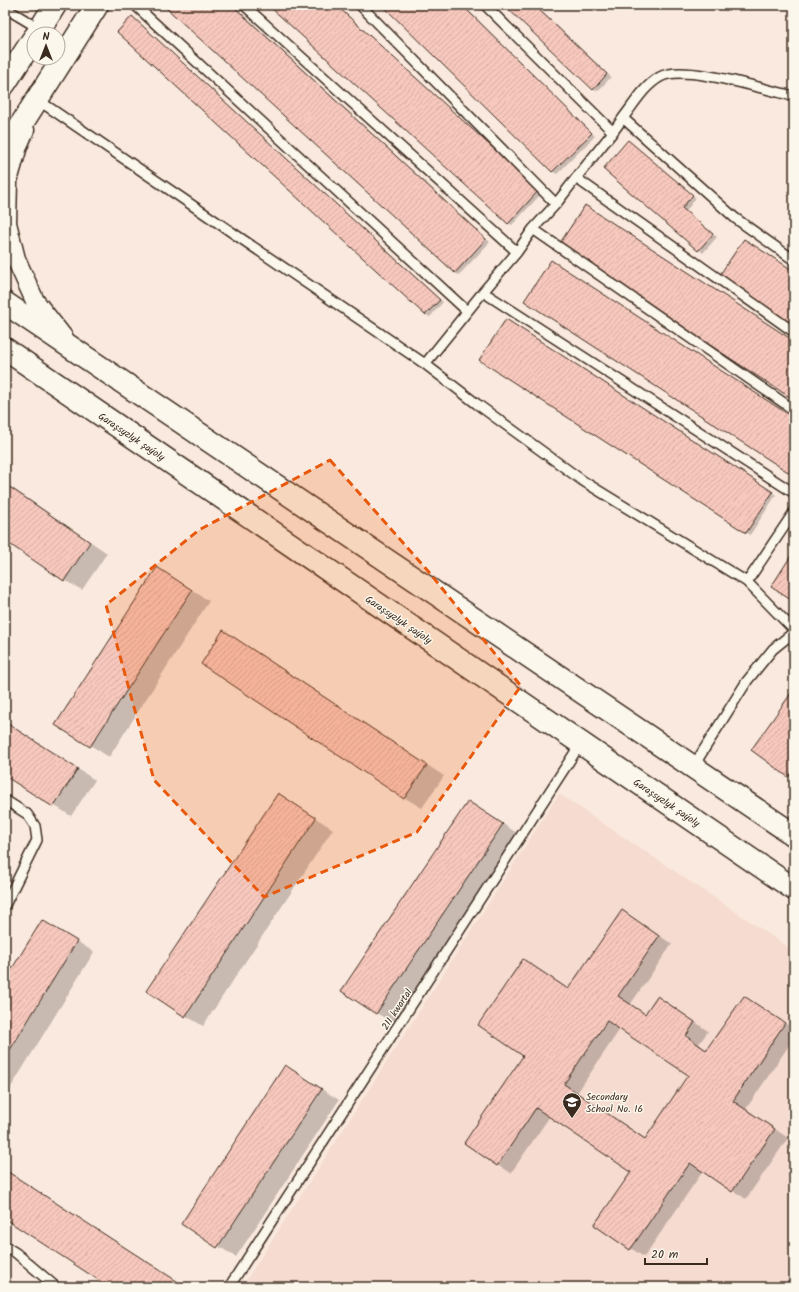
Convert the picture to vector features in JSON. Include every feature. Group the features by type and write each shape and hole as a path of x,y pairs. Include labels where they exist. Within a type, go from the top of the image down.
{"main road":[{"path":"42,26 55,5"},
{"path":"5,150 97,5"},
{"path":"5,83 26,51"},
{"path":"5,304 794,835"},
{"name":"Garaşsyzlyk şaýoly","path":"5,349 794,889"}],"street":[{"path":"38,100 18,146 8,181 7,223 16,259 35,301 72,348"},
{"path":"5,362 34,369"}],"lane":[{"path":"135,5 467,311"},
{"path":"244,5 517,252"},
{"path":"360,5 556,204"},
{"path":"486,5 613,132"},
{"path":"5,8 27,26"},
{"path":"425,364 517,252 533,229 556,204 648,86 660,76 673,72 698,74 794,96"},
{"path":"38,100 425,364 477,404 583,480 747,582 794,631 774,649 747,681 693,767"},
{"path":"623,118 735,218 794,260"},
{"path":"576,178 794,332"},
{"path":"533,229 794,410"},
{"path":"483,292 794,493"},
{"path":"747,582 794,512"},
{"name":"211 kwartal","path":"229,1287 580,743"},
{"path":"5,800 27,814 35,826 37,840 5,905"},
{"path":"5,1246 16,1253 56,1287"}],"highlighted area":[{"path":"330,460 428,571 521,686 417,832 264,897 154,780 106,605 199,530"}],"shaded area":[{"name":"Secondary School No. 16","path":"559,794 794,951 794,1287 242,1287"}],"building":[{"path":"163,5 232,5 486,239 455,273"},
{"path":"268,5 336,5 539,190 508,224"},
{"path":"382,5 462,5 592,133 552,172"},
{"path":"504,5 534,5 607,74 593,90"},
{"path":"132,16 440,300 425,315 117,32"},
{"path":"628,140 693,195 682,208 713,234 698,251 603,169"},
{"path":"585,205 794,341 794,400 558,246"},
{"path":"744,239 794,271 794,325 719,276"},
{"path":"551,260 794,418 794,470 791,474 524,301"},
{"path":"506,319 773,492 746,533 479,360"},
{"path":"5,484 90,542 64,581 5,541"},
{"path":"794,551 794,602 771,587"},
{"path":"157,567 192,590 90,747 55,725"},
{"path":"223,630 427,765 404,799 201,664"},
{"path":"794,689 794,770 788,777 751,750"},
{"path":"5,722 78,769 53,807 5,776"},
{"path":"278,793 316,818 185,1017 146,991"},
{"path":"468,801 503,824 376,1014 341,991"},
{"path":"622,910 659,936 618,996 645,1014 657,996 695,1022 686,1036 706,1050 744,996 785,1023 733,1101 775,1129 732,1192 690,1163 630,1250 594,1225 631,1172 536,1108 497,1166 464,1143 523,1056 478,1025 523,959 568,989","holes":["607,1021 688,1075 645,1139 564,1084"]},
{"path":"42,920 77,941 5,1058 5,980"},
{"path":"285,1065 322,1089 217,1248 181,1224"},
{"path":"5,1170 186,1287 109,1287 5,1219"}],"place":[{"name":"Secondary School No. 16","path":"572,1119"}]}
